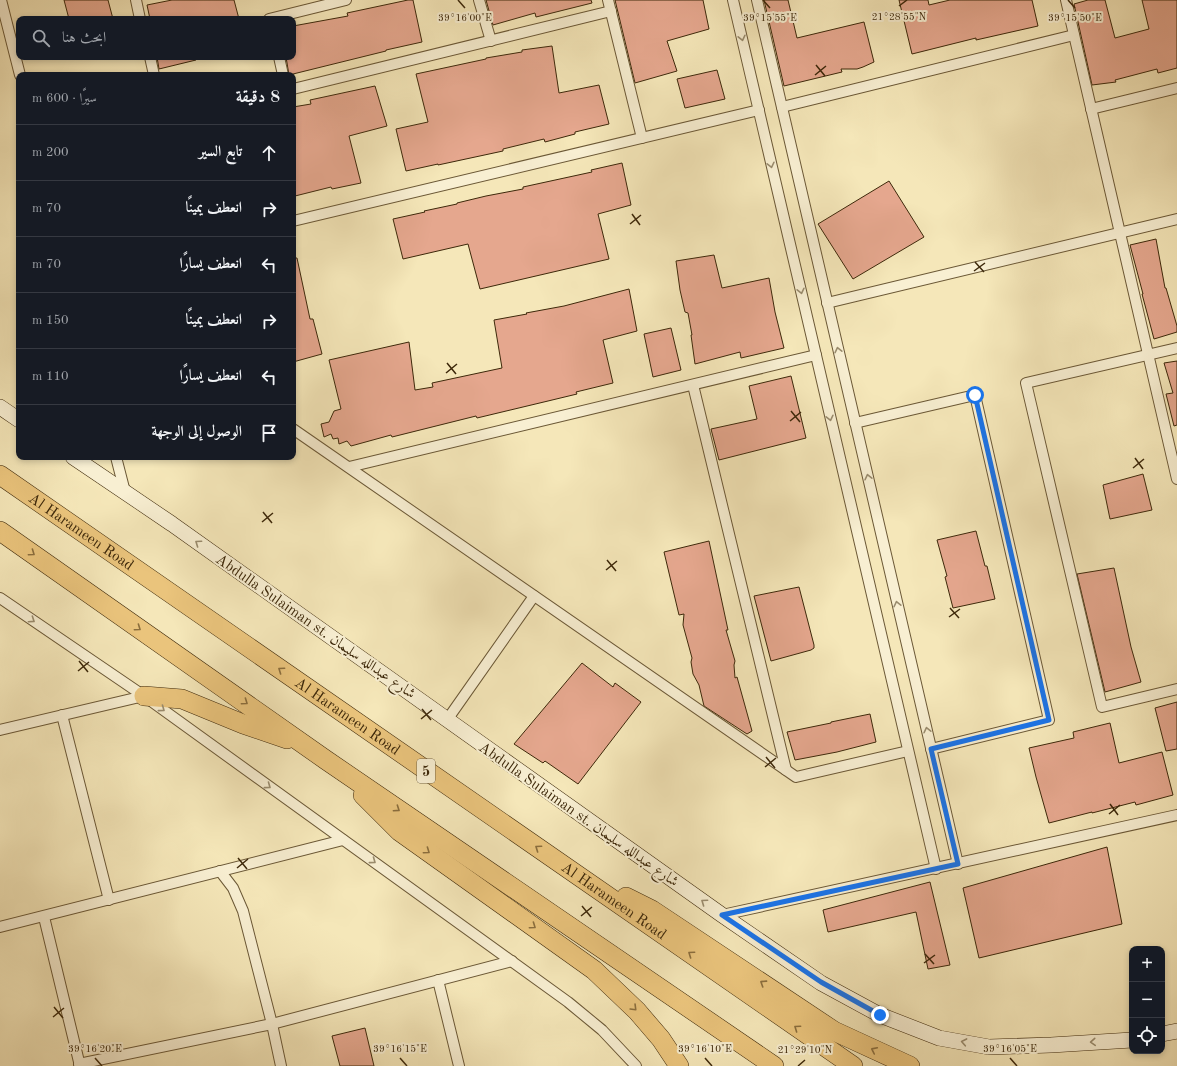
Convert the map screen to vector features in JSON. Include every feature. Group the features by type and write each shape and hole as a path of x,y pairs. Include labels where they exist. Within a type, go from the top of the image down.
{"highway":[{"name":"Al Harameen Road","path":"0,475 853,1066"},
{"path":"0,531 326,760 774,1066"},
{"path":"144,696 182,699 243,724 309,747"},
{"path":"326,760 399,831 594,970 637,1011 661,1039 679,1066"},
{"path":"558,863 652,910 834,1030 910,1066"}],"main road":[{"path":"0,408 16,418"},
{"name":"Abdulla Sulaiman st. شارع عبدالله سليمان","path":"77,460 172,524 722,915 821,982 880,1015 939,1038 989,1047 1129,1040"},
{"path":"1165,1033 1177,1031"}],"street":[{"path":"1,0 16,59"},
{"path":"136,0 139,16"},
{"path":"281,16 346,0"},
{"path":"479,0 491,41"},
{"path":"608,0 642,138"},
{"path":"733,0 936,869"},
{"path":"757,0 958,864"},
{"path":"1066,0 1177,479"},
{"path":"296,88 611,11"},
{"path":"782,107 1074,35"},
{"path":"16,60 19,72"},
{"path":"151,60 153,72"},
{"path":"280,60 282,72"},
{"path":"1091,109 1177,88"},
{"path":"296,220 759,110"},
{"path":"827,303 1177,219"},
{"path":"1177,348 1026,383 1102,707 1177,689"},
{"path":"349,467 816,355"},
{"path":"693,385 786,770"},
{"path":"855,422 975,395 1049,720 931,749"},
{"path":"296,430 796,777 908,751"},
{"path":"117,460 125,492"},
{"path":"447,720 534,596"},
{"path":"0,598 144,696 568,1002 602,1030 636,1066"},
{"path":"0,730 144,696"},
{"path":"62,715 109,900"},
{"path":"722,915 1177,815"},
{"path":"0,927 343,840"},
{"path":"220,871 233,888 243,911 272,1024 281,1066"},
{"path":"44,917 80,1065 272,1024 512,961"},
{"path":"438,980 459,1066"}],"building":[{"path":"64,0 108,0 112,16 68,16"},
{"path":"172,0 234,0 238,16 149,16 147,5"},
{"path":"413,0 422,42 296,73 296,72 288,72 286,60 296,60 296,25 348,16 347,13"},
{"path":"486,0 591,0 592,3 536,17 535,13 493,25"},
{"path":"615,0 703,0 709,29 667,41 677,71 635,83"},
{"path":"764,0 788,0 797,38 864,22 874,62 857,69 841,69 842,72 784,86"},
{"path":"899,0 928,0 929,5 950,0 1032,0 1038,26 976,40 976,38 912,54"},
{"path":"1088,0 1105,0 1115,38 1149,29 1142,0 1177,0 1177,68 1158,73 1157,69 1115,80 1116,82 1092,85 1074,4"},
{"path":"552,46 559,93 599,85 609,124 575,132 575,134 545,142 544,139 503,149 503,151 406,171 396,129 428,122 416,74 486,58 522,52 522,50"},
{"path":"158,60 196,60 159,69"},
{"path":"717,70 725,99 685,108 677,79"},
{"path":"375,86 387,126 349,136 361,183 332,189 331,187 296,196 296,106 311,104 310,100"},
{"path":"622,163 631,205 598,214 609,259 480,289 468,244 403,259 393,219 486,196 523,189 523,187 592,172 591,170"},
{"path":"889,181 924,237 853,279 818,224"},
{"path":"1156,239 1165,288 1177,326 1177,332 1154,339 1130,245"},
{"path":"714,255 722,288 769,278 775,312 784,348 741,358 740,352 695,364 688,313 685,312 676,261"},
{"path":"296,258 310,319 313,319 322,354 296,361"},
{"path":"629,289 637,331 603,340 613,383 576,392 577,394 548,401 477,418 476,416 392,437 391,435 351,446 347,441 339,444 338,438 333,439 331,434 324,437 321,424 329,422 334,411 341,409 329,360 409,342 415,390 433,387 432,383 502,368 494,320 564,306"},
{"path":"671,328 681,370 653,377 644,334"},
{"path":"1177,361 1177,425 1174,426 1166,394 1173,393 1164,363"},
{"path":"791,376 806,438 719,460 711,429 757,419 749,386"},
{"path":"1143,474 1152,510 1110,519 1103,485"},
{"path":"976,531 995,599 953,608 945,577 947,576 937,540"},
{"path":"709,541 728,630 726,630 735,661 735,678 737,677 752,731 747,734 704,706 699,685 693,674 691,662 692,658 683,625 684,614 679,615 664,552"},
{"path":"1114,568 1131,647 1141,682 1105,692 1077,574"},
{"path":"799,587 814,648 771,661 754,596"},
{"path":"582,663 613,687 615,683 641,702 578,784 545,761 543,763 514,744"},
{"path":"1177,702 1177,749 1166,751 1155,708"},
{"path":"870,714 876,742 837,752 795,760 787,732"},
{"path":"1110,723 1119,763 1162,752 1173,795 1136,805 1135,802 1049,823 1029,748 1074,738 1073,732"},
{"path":"1107,847 1122,924 979,958 963,888"},
{"path":"930,882 950,965 928,969 916,912 828,932 823,910"},
{"path":"365,1028 374,1066 340,1066 332,1036"}],"route":[{"path":"880,1015 821,982 722,915 958,864 931,749 1049,720 975,395"}]}
